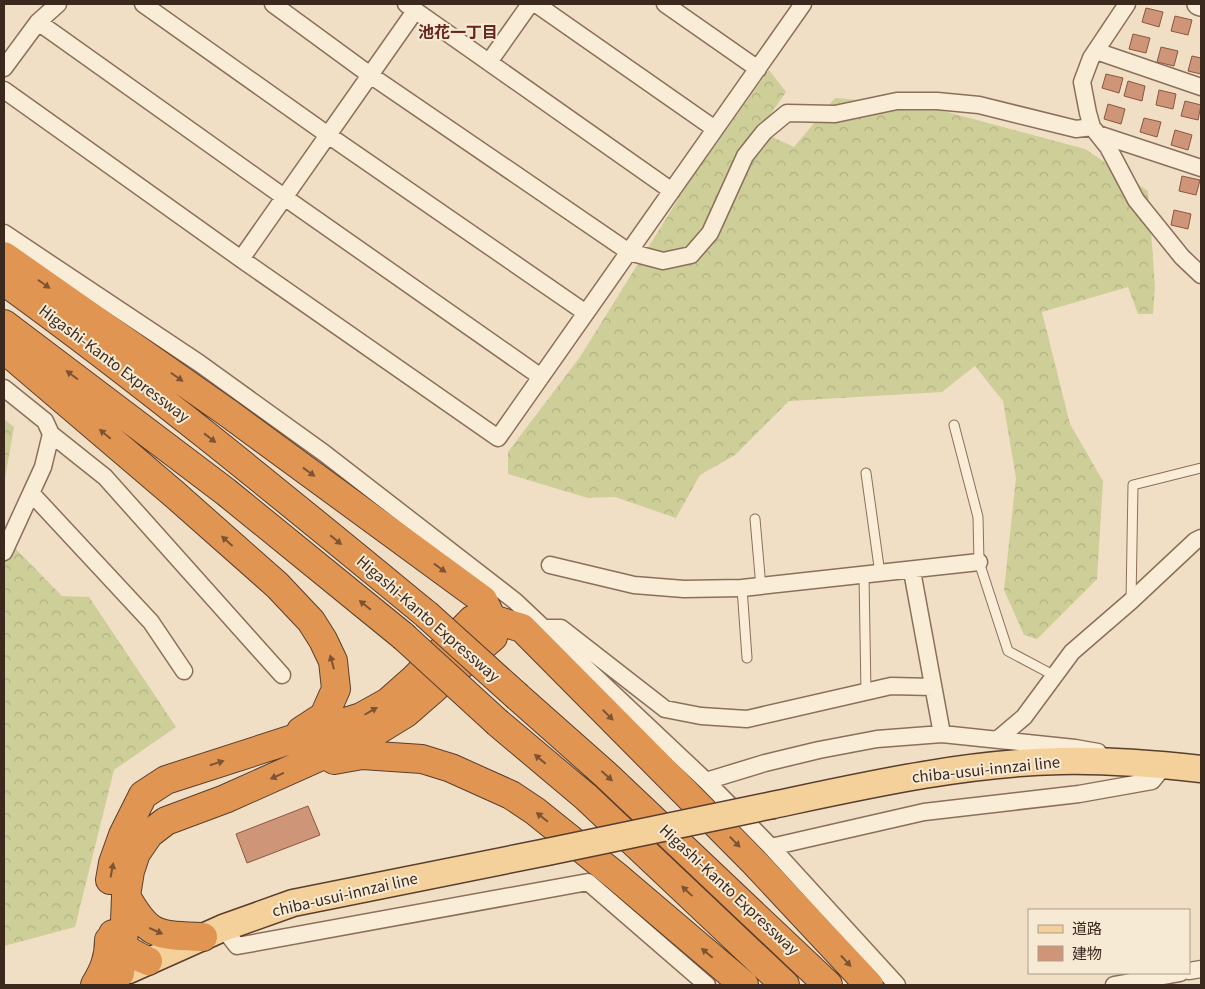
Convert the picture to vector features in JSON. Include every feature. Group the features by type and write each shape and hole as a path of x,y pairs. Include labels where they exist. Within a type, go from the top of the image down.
{"highway":[{"path":"4,256 221,408 484,600 492,620 493,637 406,713 376,732 225,800 166,821 149,834 136,853 130,871 126,896 126,921 116,936 109,952 104,981"},
{"name":"Higashi-Kanto Expressway","path":"4,281 60,322 239,461 426,614 606,775 828,985"},
{"name":"Higashi-Kanto Expressway","path":"4,324 226,492 403,636 498,722 586,797 785,985"},
{"path":"4,350 173,493 277,585 311,621 324,640 333,661 336,689 324,716 287,741"},
{"path":"148,961 130,952 116,936 108,892 113,863 123,835 143,795 166,780 361,717 388,702 414,680 472,620 492,620 522,628 736,843 869,985"},
{"path":"303,764 362,755 422,759 452,768 504,792 535,812 601,864 744,985"},
{"path":"126,896 137,916 149,928 168,936 213,932"}],"main road":[{"name":"chiba-usui-innzai line","path":"104,981 213,932 293,903 903,778 996,766 1060,761 1116,761 1201,769"}],"street":[{"path":"4,68 38,22 58,4"},
{"path":"143,4 328,135 586,313"},
{"path":"273,4 370,74 629,252 663,261 691,255 710,233 746,156 764,132 787,113 835,114 897,101 937,101 979,105 1076,129 1095,130 1201,168"},
{"path":"489,62 530,4"},
{"path":"536,4 715,129"},
{"path":"665,4 758,69"},
{"path":"4,90 241,259 498,438 802,4"},
{"path":"1127,4 1091,58 1082,82 1095,130 1108,147 1136,200 1182,257 1201,276"},
{"path":"241,259 370,74 410,7 672,191"},
{"path":"38,22 541,377"},
{"path":"1096,51 1201,86"},
{"path":"4,234 199,363 324,453 515,600 706,781 771,847 817,900 897,985"},
{"path":"4,388 45,421 51,434 105,478 282,675"},
{"path":"4,552 43,467 51,434"},
{"path":"31,493 151,622 184,671"},
{"path":"998,739 1024,717 1072,652 1131,602 1195,541 1201,538"},
{"path":"550,564 634,585 684,589 761,587 979,562"},
{"path":"912,571 942,734"},
{"path":"544,628 561,628 665,709 701,716 747,719 891,686 933,687"},
{"path":"706,781 765,762 819,750 877,740 942,734 1075,748 1098,752 1116,761"},
{"path":"771,847 924,812 1079,794 1152,781 1165,765"},
{"path":"213,932 237,946 588,882 707,985"},
{"path":"1114,985 1174,974"}],"lane":[{"path":"954,425 978,518 979,562 1008,651 1056,676"},
{"path":"1131,602 1133,485 1201,468"},
{"path":"866,472 872,575 866,692"},
{"path":"755,519 761,587"},
{"path":"742,588 747,658"}],"green space":[{"path":"769,70 786,92 759,131 794,147 835,98 921,105 1085,149 1148,191 1155,286 1153,314 1138,314 1128,287 1042,312 1070,424 1103,481 1097,579 1037,639 1024,635 1004,590 1016,478 1003,401 975,366 942,392 789,401 735,455 700,475 676,518 615,497 588,498 508,474 508,452 580,357 687,185"},
{"path":"4,419 14,427 4,484"},
{"path":"4,537 62,596 89,597 176,727 114,770 75,927 4,946"}],"building":[{"path":"1146,8 1163,12 1159,27 1142,22"},
{"path":"1175,16 1192,20 1188,35 1171,31"},
{"path":"1133,34 1150,38 1146,53 1129,49"},
{"path":"1161,47 1178,51 1174,66 1157,62"},
{"path":"1192,56 1201,58 1201,74 1188,71"},
{"path":"1106,74 1123,78 1119,93 1102,88"},
{"path":"1128,81 1145,86 1142,101 1124,96"},
{"path":"1159,90 1176,94 1173,109 1156,105"},
{"path":"1185,101 1201,105 1198,120 1181,116"},
{"path":"1108,104 1125,109 1121,124 1104,119"},
{"path":"1144,118 1161,122 1157,137 1140,132"},
{"path":"1175,130 1192,135 1188,150 1171,145"},
{"path":"1182,176 1200,180 1196,195 1179,191"},
{"path":"1174,210 1191,214 1188,229 1171,225"},
{"path":"308,806 320,835 247,863 236,834"}],"district":[{"name":"池花一丁目","path":"458,32"}]}
